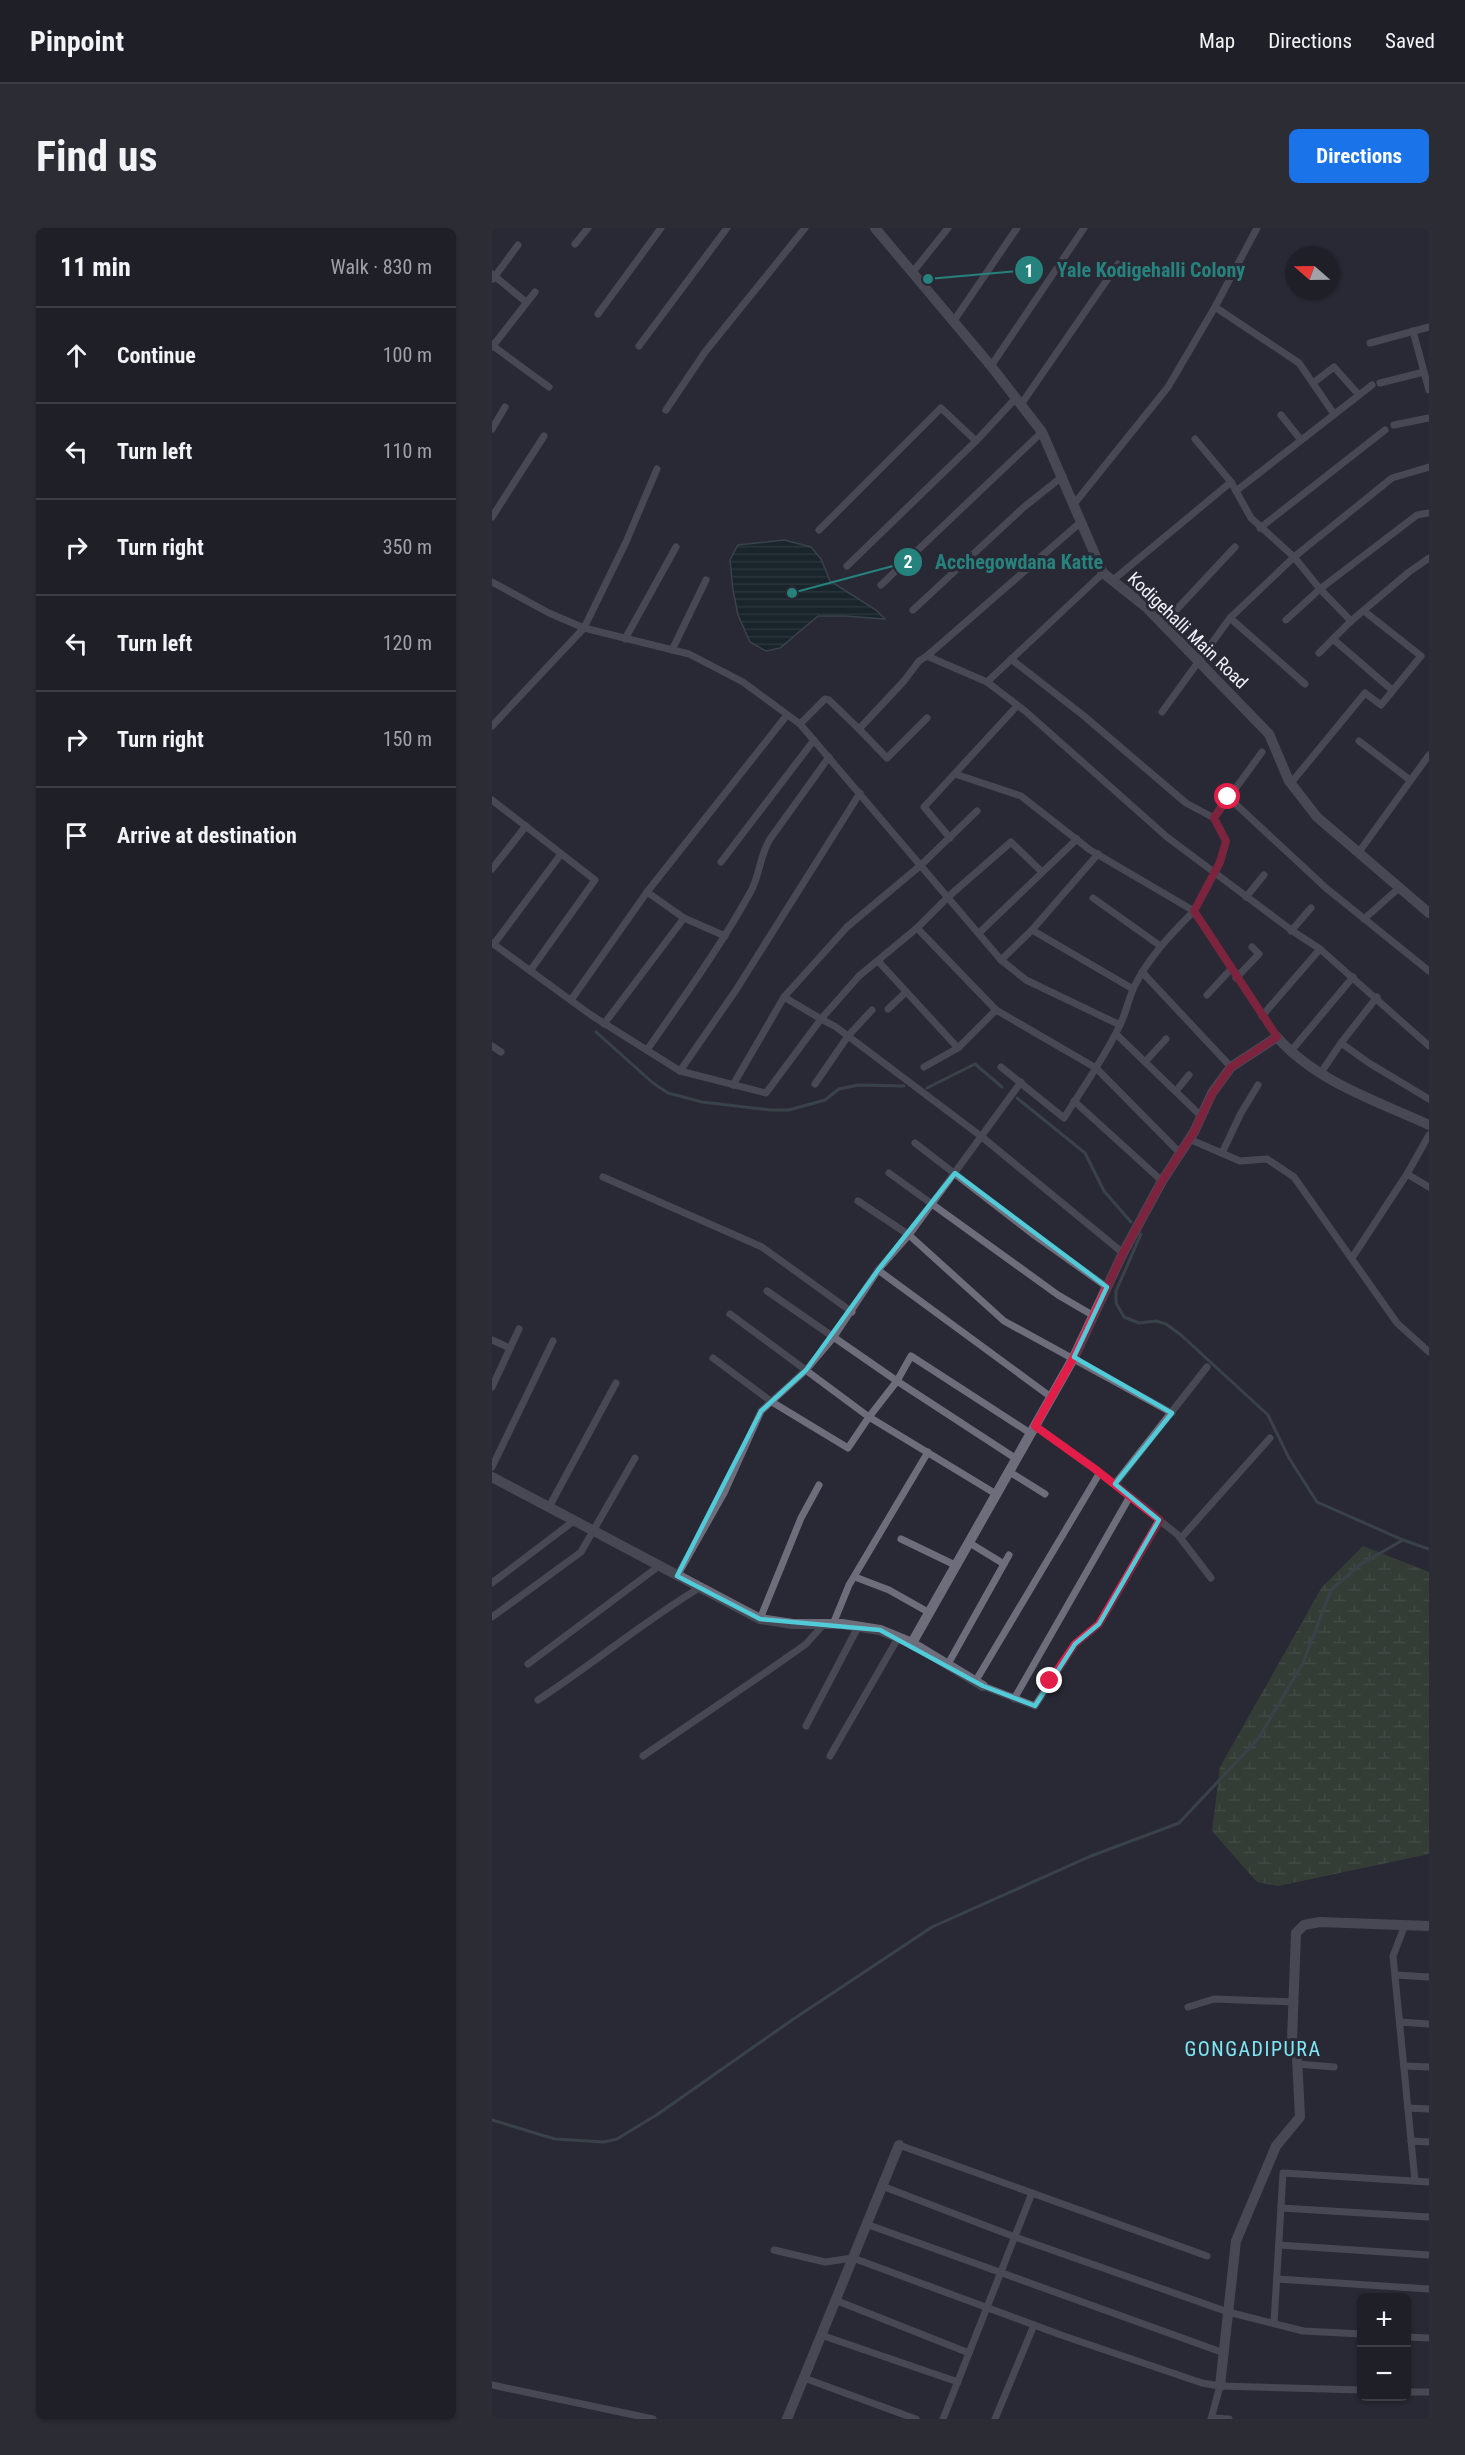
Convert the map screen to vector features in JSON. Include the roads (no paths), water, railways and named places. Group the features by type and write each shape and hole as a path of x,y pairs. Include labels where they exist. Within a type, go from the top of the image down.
{"street":[{"path":"575,244 588,228"},
{"path":"598,314 661,228"},
{"path":"639,346 727,228"},
{"path":"666,410 705,352 805,228"},
{"name":"Kodigehalli Main Road","path":"875,228 991,366 1042,432 1103,573 1146,607 1200,660 1269,734 1291,783 1317,817 1429,913"},
{"path":"912,273 948,228"},
{"path":"953,322 1017,228"},
{"path":"991,366 1084,228"},
{"path":"1074,504 1168,387 1257,228"},
{"path":"518,244 493,276 526,302"},
{"path":"847,566 1019,401 1118,264"},
{"path":"535,292 492,346 549,387"},
{"path":"1215,306 1299,363 1334,414"},
{"path":"1370,343 1429,327"},
{"path":"1413,331 1429,390"},
{"path":"1313,383 1334,367 1358,394"},
{"path":"1236,491 1358,394 1376,384 1424,372"},
{"path":"492,429 505,407"},
{"path":"819,530 941,408 976,441"},
{"path":"1281,415 1301,440"},
{"path":"1394,425 1429,418"},
{"path":"1260,528 1385,429"},
{"path":"881,585 1042,432"},
{"path":"492,516 544,436"},
{"path":"1195,439 1231,482 1251,518 1294,557 1320,589 1351,621"},
{"path":"1162,712 1230,618 1294,557 1392,478 1429,467"},
{"path":"492,726 584,628 626,542 657,469"},
{"path":"913,610 1024,507 1062,476"},
{"path":"1113,580 1231,482"},
{"path":"1286,620 1320,589 1417,515 1429,513"},
{"path":"859,729 904,681 919,661 1082,521"},
{"path":"625,639 676,547"},
{"path":"1163,624 1235,547"},
{"path":"1319,653 1351,621 1429,558"},
{"path":"987,682 1103,573"},
{"path":"672,650 706,580"},
{"path":"492,593 494,583 549,614 584,628 689,654 743,682 800,724 1001,960 1026,980 1120,1025"},
{"path":"1364,611 1421,656"},
{"path":"1230,618 1305,684"},
{"path":"1333,639 1392,690"},
{"path":"1291,783 1365,693 1381,705 1421,656 1429,652"},
{"path":"927,656 987,682 1167,837 1291,931 1320,949 1353,976 1429,1046"},
{"path":"1001,1067 1064,1118 1116,1034 1142,972 1160,945 1194,911 1220,862 1226,841 1214,818 1186,803 1084,716 1011,659"},
{"path":"800,724 825,699 830,700 887,758 927,718"},
{"path":"950,837 924,807 1017,706"},
{"path":"571,1000 647,892 787,715"},
{"path":"721,862 814,740"},
{"path":"1359,741 1410,780"},
{"path":"1214,818 1262,752"},
{"path":"1359,852 1429,754"},
{"path":"647,1050 725,936 753,887 762,851 829,757"},
{"path":"955,774 1021,796 1098,854 1194,911 1262,1016 1277,1037 1291,1051 1320,1074 1429,1125"},
{"path":"680,1071 736,990 860,793"},
{"path":"1228,797 1326,888 1429,971"},
{"path":"492,801 595,879 530,971"},
{"path":"733,1085 784,997 847,927 921,865 977,812"},
{"path":"492,869 526,826"},
{"path":"979,933 1077,839"},
{"path":"561,854 493,943 604,1024 680,1071 766,1093 821,1018 859,976 917,928 948,897 1011,842 1042,872"},
{"path":"1001,960 1032,930 1098,854"},
{"path":"1246,897 1264,875"},
{"path":"1364,919 1399,888"},
{"path":"647,892 684,918 725,936"},
{"path":"1093,898 1160,945"},
{"path":"1291,931 1311,908"},
{"path":"604,1024 684,918"},
{"path":"917,928 996,1010 1096,1068 1180,1153"},
{"path":"1032,930 1133,989"},
{"path":"1236,978 1259,954 1252,947"},
{"path":"1262,1016 1320,949"},
{"path":"878,961 958,1048"},
{"path":"1208,995 1231,969"},
{"path":"1142,972 1231,1067"},
{"path":"1291,1051 1353,976"},
{"path":"888,1009 906,992"},
{"path":"784,997 848,1036 982,1137 1123,1253"},
{"path":"1320,1074 1341,1043 1377,998"},
{"path":"815,1084 848,1036 872,1010"},
{"path":"924,1067 958,1048 996,1010"},
{"path":"1116,1034 1201,1116"},
{"path":"912,1643 1074,1357 1123,1253 1162,1181 1189,1139 1212,1094 1231,1067 1277,1037"},
{"path":"1145,1062 1166,1039"},
{"path":"1341,1043 1368,1063 1429,1099"},
{"path":"492,1046 501,1052"},
{"path":"1176,1091 1189,1075"},
{"path":"677,1576 724,1492 761,1411 806,1370 833,1338 878,1270 909,1235 1021,1082"},
{"path":"1222,1153 1240,1113 1258,1085"},
{"path":"1074,1101 1162,1181"},
{"path":"1352,1258 1407,1174 1429,1135"},
{"path":"1189,1139 1240,1161 1268,1159 1294,1177 1397,1323 1429,1352"},
{"path":"915,1143 1034,1235 1107,1287"},
{"path":"889,1173 1058,1295 1094,1316"},
{"path":"1407,1174 1429,1187"},
{"path":"603,1177 762,1247 852,1312"},
{"path":"858,1201 909,1235 1004,1321 1074,1357 1172,1413"},
{"path":"878,1270 1051,1397"},
{"path":"767,1291 833,1338 1015,1458"},
{"path":"730,1314 869,1417 996,1494"},
{"path":"492,1385 519,1329"},
{"path":"492,1340 510,1348"},
{"path":"492,1467 553,1341"},
{"path":"713,1359 772,1402 848,1448 897,1381 911,1356 1033,1430 1115,1485 1181,1538 1211,1578"},
{"path":"1115,1485 1207,1367"},
{"path":"549,1507 616,1383"},
{"path":"1181,1538 1270,1438"},
{"path":"643,1756 806,1644 828,1624 880,1529 928,1452"},
{"path":"492,1617 581,1552 635,1458"},
{"path":"1008,1471 1046,1494"},
{"path":"979,1684 1099,1474"},
{"path":"492,1477 699,1588 760,1618 793,1624 828,1624 880,1630 912,1643 979,1684 1035,1706 1075,1644 1099,1624 1160,1520"},
{"path":"760,1618 801,1518 819,1485"},
{"path":"1014,1699 1130,1498"},
{"path":"492,1583 575,1521"},
{"path":"901,1539 955,1565"},
{"path":"968,1542 1004,1564"},
{"path":"948,1664 1009,1555"},
{"path":"528,1664 659,1566"},
{"path":"855,1577 889,1590 928,1612"},
{"path":"538,1700 575,1676 665,1609 699,1588"},
{"path":"806,1726 858,1627"},
{"path":"831,1756 898,1638"},
{"path":"1229,2419 1212,2418 1220,2386 1236,2241 1276,2146 1300,2117 1297,2064 1292,2040 1296,1933 1304,1925 1320,1922 1429,1926"},
{"path":"1405,1925 1393,1956 1415,2181"},
{"path":"1395,1976 1429,1977"},
{"path":"1188,2007 1214,1999 1294,2001"},
{"path":"1400,2022 1429,2024"},
{"path":"1297,2064 1334,2067"},
{"path":"1404,2066 1429,2067"},
{"path":"1408,2108 1429,2109"},
{"path":"1411,2141 1429,2142"},
{"path":"787,2419 899,2145 1207,2256"},
{"path":"1274,2323 1283,2173 1429,2182"},
{"path":"882,2186 1015,2237 1228,2312 1303,2331 1357,2334"},
{"path":"944,2419 1032,2193"},
{"path":"1281,2208 1429,2217"},
{"path":"866,2224 1224,2353"},
{"path":"1279,2245 1429,2255"},
{"path":"774,2250 825,2262 853,2258 1034,2325 1202,2383 1220,2386 1357,2390"},
{"path":"1277,2279 1429,2289"},
{"path":"835,2300 969,2353"},
{"path":"995,2419 1034,2325"},
{"path":"821,2335 958,2382"},
{"path":"1411,2337 1429,2338"},
{"path":"804,2378 916,2419"},
{"path":"492,2385 653,2419"},
{"path":"1411,2392 1429,2392"}],"waterway":[{"path":"596,1032 653,1083 668,1093 702,1102 789,1110 825,1100 839,1089 858,1085 904,1086"},
{"path":"927,1088 975,1064 1002,1087"},
{"path":"1017,1098 1085,1153 1104,1191 1131,1222"},
{"path":"1141,1234 1116,1291 1116,1303 1124,1317 1139,1323 1156,1321 1166,1324 1268,1415 1289,1458 1317,1502 1429,1549"},
{"path":"492,2120 555,2139 604,2142 617,2139 658,2114 792,2020 932,1927 1091,1856 1179,1823 1258,1739 1303,1663 1331,1590 1361,1564 1403,1540"}],"place":[{"name":"Yale Kodigehalli Colony","path":"928,279"},
{"name":"Acchegowdana Katte","path":"792,593"}],"district":[{"name":"GONGADIPURA","path":"1253,2049"}]}
